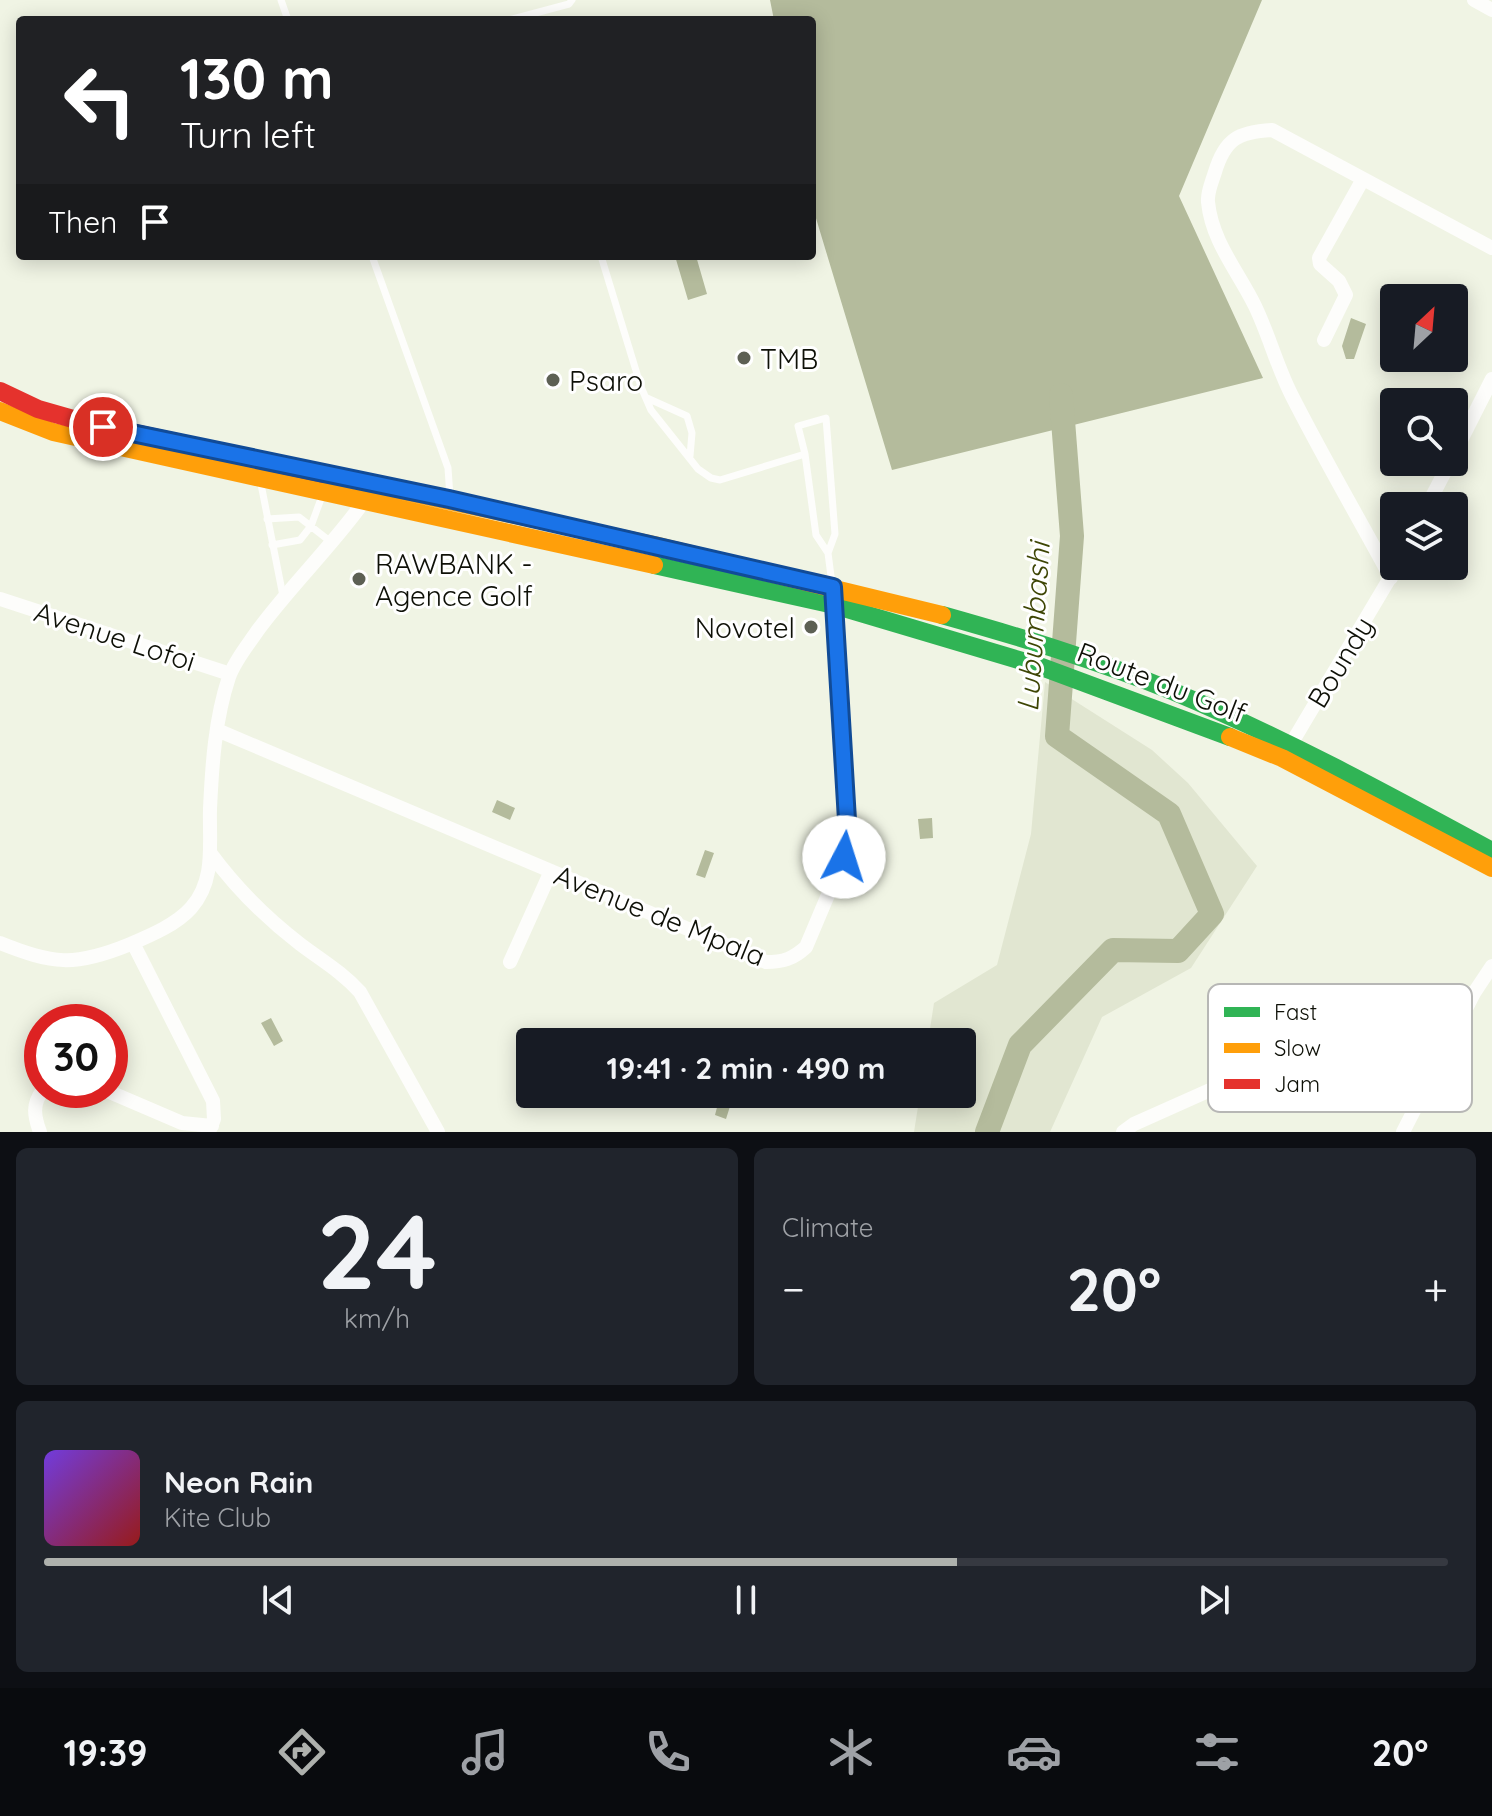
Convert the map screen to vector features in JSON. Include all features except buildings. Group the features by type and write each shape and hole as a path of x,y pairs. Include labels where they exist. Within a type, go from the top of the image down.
{"main road":[{"path":"0,391 38,409 68,418 365,491"},
{"name":"Route du Golf","path":"0,411 53,432 324,491 365,491 447,508 834,596 1287,751 1492,868"},
{"path":"834,596 1045,646 1161,687 1492,851"}],"street":[{"path":"1474,0 1492,10"},
{"path":"1380,548 1290,393 1254,305 1230,267 1213,229 1208,201 1219,157 1233,138 1250,131 1272,130 1492,248"},
{"path":"1324,340 1346,295 1339,281 1320,264 1319,258 1363,179"},
{"path":"1468,426 1492,379"},
{"path":"0,943 52,961 99,956 133,943 175,921 190,909 207,879 217,730 230,674 247,645 331,542 365,491"},
{"name":"Boundy","path":"1287,751 1389,580"},
{"name":"Avenue de Mpala","path":"217,730 766,962 784,962 806,947 844,857 847,838 834,596"},
{"name":"Avenue Lofoi","path":"0,599 230,674"},
{"path":"211,854 233,884 264,914 346,977 360,992 438,1132"},
{"path":"510,962 551,871"},
{"path":"128,1100 182,1123 210,1129 213,1101 133,943"},
{"path":"1472,997 1492,966"},
{"path":"1123,1132 1134,1124 1208,1091"},
{"path":"35,1108 40,1132"},
{"path":"1403,1132 1413,1112"}],"lane":[{"path":"524,16 569,4 572,0"},
{"path":"373,260 448,468 451,490 447,508"},
{"path":"602,260 641,387 659,422 704,475 720,480 805,454"},
{"path":"647,398 687,416 692,433 690,456"},
{"path":"828,553 835,534 826,418 798,426 816,535 828,553 834,596"},
{"path":"261,477 284,598"},
{"path":"272,545 300,540 311,526 324,491"},
{"path":"267,519 299,517 331,542"}],"shaded area":[{"path":"770,0 1262,0 1179,196 1263,378 892,470 816,218 816,16 773,16"},
{"path":"676,260 697,260 707,294 688,300"},
{"path":"1351,318 1366,324 1354,359 1346,359 1342,346"},
{"path":"1045,682 1152,750 1188,783 1257,866 1191,968 1102,1017 1050,1132 914,1132 918,1108 976,1108 976,1028 930,1028 934,1003 997,965 1031,834"},
{"path":"497,800 515,808 510,820 492,812"},
{"path":"932,818 933,838 920,839 918,819"},
{"path":"705,850 714,853 705,878 696,875"},
{"path":"271,1018 283,1041 274,1046 261,1023"},
{"path":"717,1108 729,1108 726,1119 715,1115"}],"waterway":[{"name":"Lubumbashi","path":"987,1132 1020,1045 1113,950 1178,951 1212,914 1169,814 1057,736 1072,536 1061,395"}],"traffic: fast":[{"path":"654,565 834,605 1039,666 1230,737"},
{"path":"942,615 1058,650 1172,691 1294,747 1492,851"}],"traffic: slow":[{"path":"0,411 53,432 654,565"},
{"path":"324,474 654,545 942,615"},
{"path":"1230,737 1282,758 1492,868"}],"traffic: jam":[{"path":"0,391 38,409 80,421 324,474"}],"place":[{"name":"TMB","path":"744,358"},
{"name":"Psaro","path":"553,380"},
{"name":"RAWBANK - Agence Golf","path":"359,579"},
{"name":"Novotel","path":"811,627"}],"route":[{"path":"103,427 449,499 833,587 847,820 844,857"}]}
